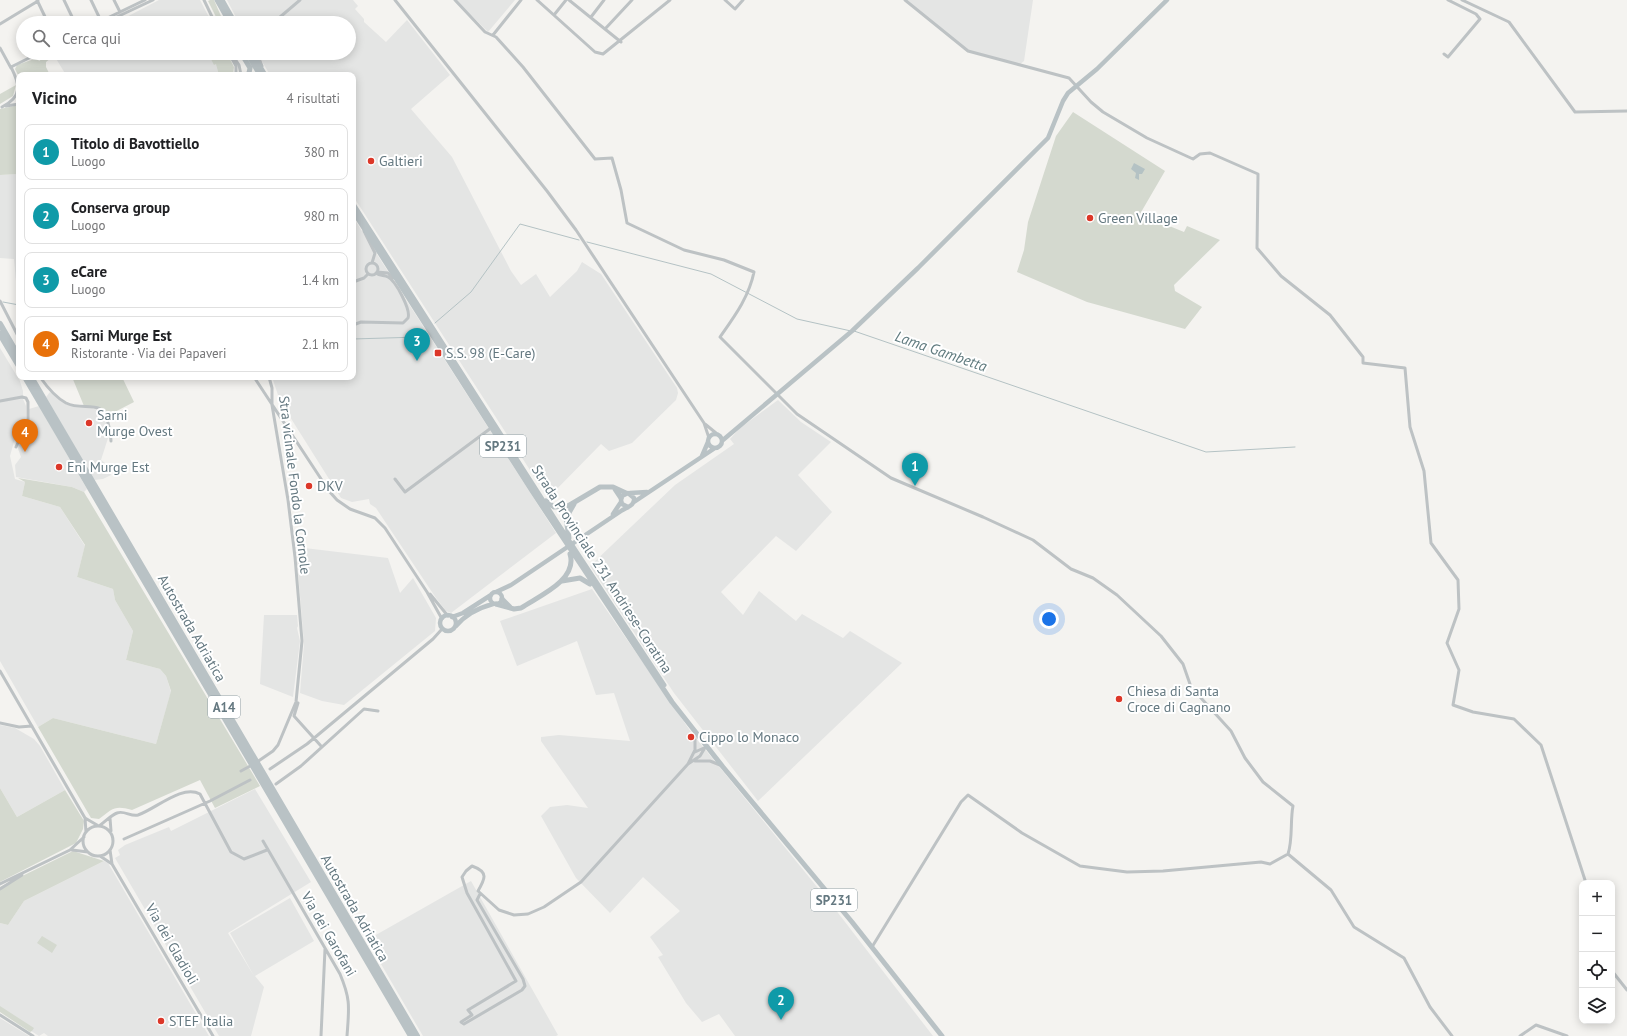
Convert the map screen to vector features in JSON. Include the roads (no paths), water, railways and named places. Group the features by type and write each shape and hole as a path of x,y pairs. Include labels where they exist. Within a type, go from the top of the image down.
{"highway":[{"path":"0,324 16,352"},
{"path":"0,334 16,361"},
{"name":"Autostrada Adriatica","path":"27,380 411,1036"},
{"name":"Autostrada Adriatica","path":"33,380 417,1036"}],"main road":[{"path":"217,0 230,16"},
{"path":"511,585 502,597 499,604 494,604 475,610 461,619 450,631 442,629 440,624 442,619 463,613 496,592 511,585 650,491 715,448 722,445 723,440 733,430 876,308 1048,138 1064,99 1076,86 1097,69 1167,0"},
{"path":"221,3 224,16"},
{"path":"221,3 227,16"},
{"path":"245,60 250,68 249,72"},
{"path":"251,60 258,72"},
{"path":"256,60 263,72"},
{"name":"Strada Provinciale 231 Andriese-Coratina","path":"356,209 535,488 597,591 659,684 690,724"},
{"name":"Strada Provinciale 231 Andriese-Coratina","path":"356,216 491,428 695,731 722,767 872,947 942,1036"},
{"path":"702,457 708,440 712,434 733,430"},
{"path":"718,434 723,440"},
{"path":"708,440 711,447 715,448"},
{"path":"535,488 554,507 568,506 600,487 612,487 628,493 634,498 634,502"},
{"path":"612,487 628,507"},
{"path":"611,517 621,500 628,493 650,491"},
{"path":"491,596 490,600 494,604 510,608 521,608 561,581 569,573 572,565 572,558 566,540 566,518 576,502"},
{"path":"561,581 580,578 588,581 597,591"},
{"path":"496,592 502,597 510,608"},
{"path":"450,616 456,621 456,626"}],"street":[{"path":"64,0 72,16"},
{"path":"91,0 99,16"},
{"path":"114,0 120,12"},
{"path":"113,16 145,0"},
{"path":"116,16 153,0"},
{"path":"204,0 212,16"},
{"path":"281,16 300,0"},
{"path":"395,0 543,185 572,224 704,423 718,434"},
{"path":"455,0 485,32 493,35 539,86 595,159 612,158 621,190 627,223 684,250 724,260 754,272 751,285 736,314 720,337 797,414 891,478 1033,540 1071,569 1093,578 1116,596 1161,636 1182,664 1191,687 1231,730 1245,758 1263,782 1293,806 1290,823 1291,845 1288,854 1270,864 1261,862 1163,871 1127,872 1080,866 1022,834 968,795 956,808 872,947"},
{"path":"493,35 521,0"},
{"path":"537,0 595,52 603,54 621,42 670,0"},
{"path":"554,15 566,0"},
{"path":"569,0 621,42"},
{"path":"591,17 604,0"},
{"path":"605,29 632,0"},
{"path":"725,0 736,9 743,0"},
{"path":"905,0 968,51 1069,78 1096,108 1147,138 1193,159 1200,154 1210,153 1258,174 1258,248 1281,276 1330,316 1363,357 1363,363 1405,368 1410,427 1424,471 1431,543 1458,580 1459,610 1447,643 1459,670 1453,705 1473,712 1514,719 1541,745 1585,880"},
{"path":"1444,54 1448,58 1480,19 1476,14 1448,0"},
{"path":"1462,0 1497,15 1509,22 1575,112 1627,111"},
{"path":"0,24 38,1 45,16"},
{"path":"0,48 16,78"},
{"path":"11,67 25,60"},
{"path":"233,60 236,66 236,72"},
{"path":"235,60 239,65 240,72"},
{"path":"260,60 264,72"},
{"path":"11,67 16,74"},
{"path":"1,107 16,95"},
{"path":"1,107 16,104"},
{"path":"363,227 365,235 375,253 372,262 365,268 368,274"},
{"path":"372,262 377,266 377,273"},
{"path":"356,324 360,322 403,322 409,316 406,305 394,283 388,277 377,273"},
{"path":"356,281 364,278 368,274 388,273 402,287"},
{"path":"0,301 16,332"},
{"path":"42,380 50,390 68,404 98,407 103,410 107,416 111,441"},
{"path":"256,380 329,491 337,500 346,506 375,518 385,528 428,592 442,619"},
{"name":"Stra vicinale Fondo la Cornole","path":"241,771 267,756 278,745 296,702 302,641 295,557 288,500 272,404 272,388 270,380"},
{"path":"0,401 22,397 26,398 28,402 28,420 16,446"},
{"path":"704,423 708,440"},
{"path":"395,479 405,492 491,428"},
{"path":"428,592 450,616"},
{"path":"270,769 316,737 433,639 442,629"},
{"path":"0,671 85,818 86,832"},
{"path":"296,702 298,703 294,716 321,746"},
{"path":"276,784 301,766 321,746 364,709 378,711"},
{"path":"0,723 19,727 32,726"},
{"path":"694,754 696,742 695,731"},
{"path":"480,894 477,900 523,979 525,986 522,990 464,1024 461,1022 472,1015 468,1010 516,981 463,885 462,876 466,871 472,866 480,869 484,875 484,881 478,891 499,910 514,915 528,914 544,906 581,882 688,764 694,754 699,749 706,746"},
{"path":"688,764 701,756 706,746"},
{"path":"695,761 711,761 722,767"},
{"path":"124,839 210,801 250,780"},
{"path":"89,852 84,845 84,837 88,829 110,818 115,813 121,812 137,815 186,791 195,791 200,794 231,852 238,857 244,858 267,850"},
{"path":"85,818 111,831"},
{"name":"Via dei Gladioli","path":"110,818 111,831 114,839 110,850 112,864 213,1036"},
{"path":"0,889 26,873 70,850 84,837"},
{"name":"Via dei Garofani","path":"263,841 340,974 348,992 349,1004 347,1036"},
{"name":"Via dei Gladioli","path":"70,850 77,849 89,852 100,856 112,864"},
{"path":"100,856 110,850"},
{"path":"1288,854 1331,890 1354,926 1404,958 1430,1007 1452,1036"},
{"path":"0,884 26,873"},
{"path":"321,1036 325,949"},
{"path":"1615,975 1627,990"},
{"path":"0,1015 33,1036"},
{"path":"1520,1036 1536,1025 1567,1036"}],"waterway":[{"name":"Lama Gambetta","path":"435,323 471,292 520,224 579,240"},
{"name":"Lama Gambetta","path":"587,242 711,274 797,319 851,331"},
{"name":"Lama Gambetta","path":"3,302 16,304"},
{"name":"Lama Gambetta","path":"356,339 419,337 426,331"},
{"name":"Lama Gambetta","path":"854,331 1206,452 1295,447"}],"place":[{"name":"Galtieri","path":"371,161"},
{"name":"Green Village","path":"1090,218"},
{"name":"S.S. 98 (E-Care)","path":"438,353"},
{"name":"eCare","path":"417,361"},
{"name":"Sarni Murge Ovest","path":"89,423"},
{"name":"Sarni Murge Est","path":"25,452"},
{"name":"Eni Murge Est","path":"59,467"},
{"name":"DKV","path":"309,486"},
{"name":"Titolo di Bavottiello","path":"915,486"},
{"name":"Chiesa di Santa Croce di Cagnano","path":"1119,699"},
{"name":"Cippo lo Monaco","path":"691,737"},
{"name":"Conserva group","path":"781,1020"},
{"name":"STEF Italia","path":"161,1021"}]}
